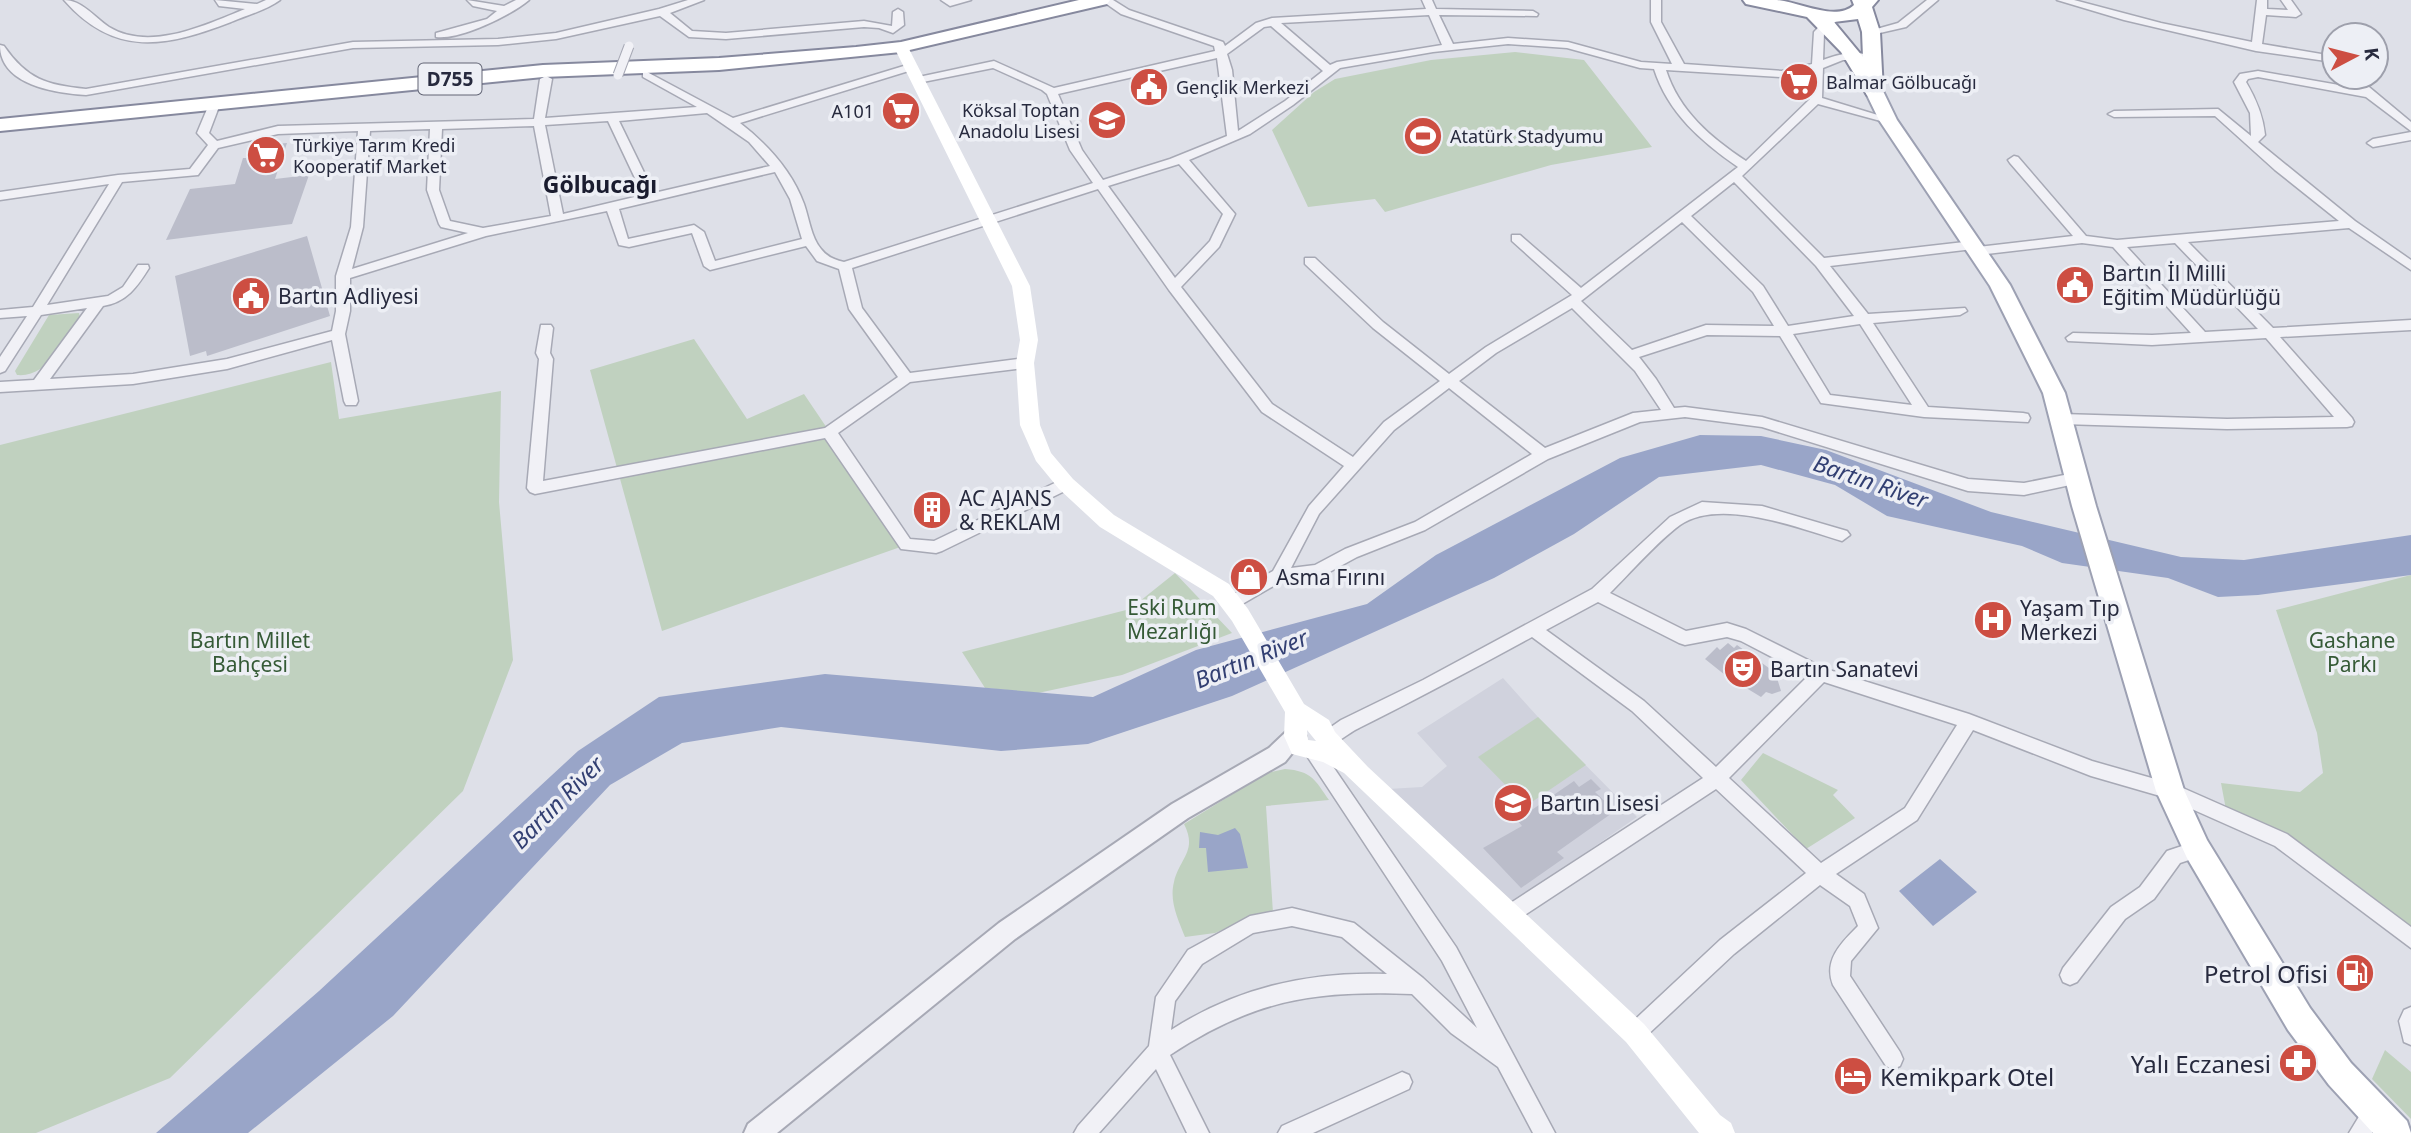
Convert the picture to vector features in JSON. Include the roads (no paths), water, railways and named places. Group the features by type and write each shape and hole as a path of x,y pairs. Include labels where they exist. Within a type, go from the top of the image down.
{"highway":[{"name":"D755","path":"0,125 543,71 719,64 1059,0"},
{"name":"D755","path":"0,114 414,69 722,49 897,30 1104,0"},
{"path":"1752,0 1824,18 1853,15 1864,2"},
{"path":"1795,0 1824,18 1856,60 1874,91"},
{"path":"1856,60 1871,32 1864,2"}],"main road":[{"path":"897,30 914,74 1021,286 1029,340 1025,363 1030,425 1035,443 1066,484 1107,521 1221,590 1314,735 1360,774 1635,1033 1715,1130"},
{"path":"1874,91 1888,120 2000,285 2054,393 2113,606 2170,791 2197,849 2299,1019 2340,1074 2367,1123 2395,1133"}],"street":[{"path":"69,0 99,26 123,38 148,41 187,32 275,0"},
{"path":"220,0 223,4 260,6"},
{"path":"472,0 477,4 505,9"},
{"path":"405,42 467,30 491,21 505,9 524,0"},
{"path":"0,48 14,69 47,89 86,92 353,45 498,42 556,36 662,12 699,0"},
{"path":"897,30 908,0"},
{"path":"946,0 950,3 966,0"},
{"path":"1104,0 1125,12 1219,44 1223,52 1233,138"},
{"path":"1427,0 1448,47"},
{"path":"1656,0 1656,23 1680,68"},
{"path":"1871,32 1897,28 1933,0"},
{"path":"2062,0 2256,48 2320,57"},
{"path":"2256,48 2262,0"},
{"path":"2261,12 2296,14 2286,0"},
{"path":"662,12 689,34 726,36 864,24 897,30"},
{"path":"1052,92 1179,65 1223,52 1260,25 1272,21 1431,12 1533,13"},
{"path":"1236,610 1279,575 1314,510 1389,426 1492,350 1576,298 1740,172 1816,100 1816,40 1824,18"},
{"path":"1272,21 1330,71"},
{"path":"864,24 897,30"},
{"path":"647,75 733,122 778,168 796,200 809,241 825,262 845,267 986,219 1181,159 1233,138 1289,103 1337,65 1448,47 1508,41 1568,46 1640,65 1782,74 1856,60"},
{"path":"618,75 629,46"},
{"path":"733,122 914,74 994,64 1041,84 1052,92 1076,150 1174,287 1267,408 1354,465"},
{"path":"1659,66 1663,86 1685,116 1740,172 1821,263 1864,319 1924,412"},
{"path":"2251,143 2259,135 2259,130 2255,108 2240,82 2244,76 2258,74 2370,94"},
{"path":"546,79 539,122 558,219"},
{"path":"2366,91 2411,128"},
{"path":"1816,100 1888,120"},
{"path":"214,103 203,133 214,145"},
{"path":"0,196 118,179 199,172 214,145 278,130 539,122 708,109"},
{"path":"2114,114 2218,112 2251,143 2351,224 2411,266"},
{"path":"612,118 650,197"},
{"path":"436,125 433,190 445,224 483,232"},
{"path":"351,401 338,334 343,311 343,276 357,228 364,129"},
{"path":"2373,143 2411,136"},
{"path":"1174,287 1215,242 1227,222 1228,214 1181,159"},
{"path":"2014,160 2082,239"},
{"path":"343,276 483,232 558,219 778,168"},
{"path":"0,368 118,179"},
{"path":"612,206 623,242 694,229 698,232 710,266 809,241"},
{"path":"1682,215 1758,289 1826,399 1924,412 2023,418"},
{"path":"1821,263 2082,239 2117,244 2351,224"},
{"path":"1516,238 1536,252 1628,356 1662,396 1670,414"},
{"path":"2062,419 2227,424 2347,422 2269,333 2178,239"},
{"path":"2117,244 2202,337"},
{"path":"1310,261 1378,326 1543,456"},
{"path":"845,267 856,309 906,378"},
{"path":"0,314 97,304 118,298 128,290 143,268"},
{"path":"37,386 97,304"},
{"path":"1628,356 1706,330 1784,331 1864,319 1960,311"},
{"path":"2073,338 2202,337 2411,325"},
{"path":"546,328 535,488 829,432 906,378 1025,363"},
{"path":"0,387 133,379 227,364 338,334"},
{"path":"1279,575 1318,571 1350,553 1420,526 1543,456 1638,417 1685,412 1762,422 1968,485 2024,489 2079,478"},
{"path":"829,432 906,545 936,547 1066,484"},
{"path":"757,1133 1007,931 1180,811 1314,735 1429,685 1598,594 1675,521 1702,508 1762,512 1842,535"},
{"path":"1598,594 1685,638 1727,630 1746,636 1821,674 1969,721 2091,768 2170,791 2281,840 2411,939"},
{"path":"1532,628 1638,706 1820,874 1857,900 1868,928 1842,957 1840,978 1893,1059"},
{"path":"1510,914 1716,779 1821,674"},
{"path":"1635,1033 1727,947 1820,874 1911,814 1969,721"},
{"path":"1314,735 1449,954 1544,1133"},
{"path":"2070,975 2118,913 2147,893 2174,857 2197,849"},
{"path":"1198,1133 1158,1051 1166,996 1195,957 1250,925 1292,917 1347,929 1416,985 1458,1026 1507,1061"},
{"path":"1085,1133 1158,1051 1217,1014 1272,993 1330,983 1416,985"},
{"path":"2411,1017 2411,1035"},
{"path":"1289,1133 1402,1082"}],"water":[{"name":"Bartın River","path":"1700,435 1761,436 1826,450 1991,512 2181,557 2244,560 2411,535 2411,575 2258,595 2218,597 2168,578 2062,563 2022,546 1887,516 1835,485 1761,465 1659,477 1574,534 1494,578 1232,696 1088,744 1001,751 781,727 682,743 610,785 393,1016 248,1133 156,1133 319,991 578,751 659,697 825,674 1093,697 1196,650 1367,604 1436,555 1620,458"},
{"path":"1235,828 1240,834 1248,868 1208,872 1206,848 1199,848 1200,832 1218,835"},
{"path":"1940,859 1977,892 1933,926 1899,891"}],"place":[{"name":"Balmar Gölbucağı","path":"1799,82"},
{"name":"Gençlik Merkezi","path":"1149,87"},
{"name":"A101","path":"901,111"},
{"name":"Köksal Toptan Anadolu Lisesi","path":"1107,120"},
{"name":"Atatürk Stadyumu","path":"1423,136"},
{"name":"Türkiye Tarım Kredi Kooperatif Market","path":"266,155"},
{"name":"Bartın İl Milli Eğitim Müdürlüğü","path":"2075,285"},
{"name":"Bartın Adliyesi","path":"251,296"},
{"name":"AC AJANS & REKLAM","path":"932,510"},
{"name":"Asma Fırını","path":"1249,577"},
{"name":"Yaşam Tıp Merkezi","path":"1993,620"},
{"name":"Bartın Sanatevi","path":"1743,669"},
{"name":"Bartın Lisesi","path":"1513,803"},
{"name":"Petrol Ofisi","path":"2355,973"},
{"name":"Yalı Eczanesi","path":"2298,1063"},
{"name":"Kemikpark Otel","path":"1853,1076"}],"district":[{"name":"Gölbucağı","path":"600,184"}],"park label":[{"name":"Eski Rum Mezarlığı","path":"1172,619"},
{"name":"Bartın Millet Bahçesi","path":"250,652"},
{"name":"Gashane Parkı","path":"2352,652"}]}
